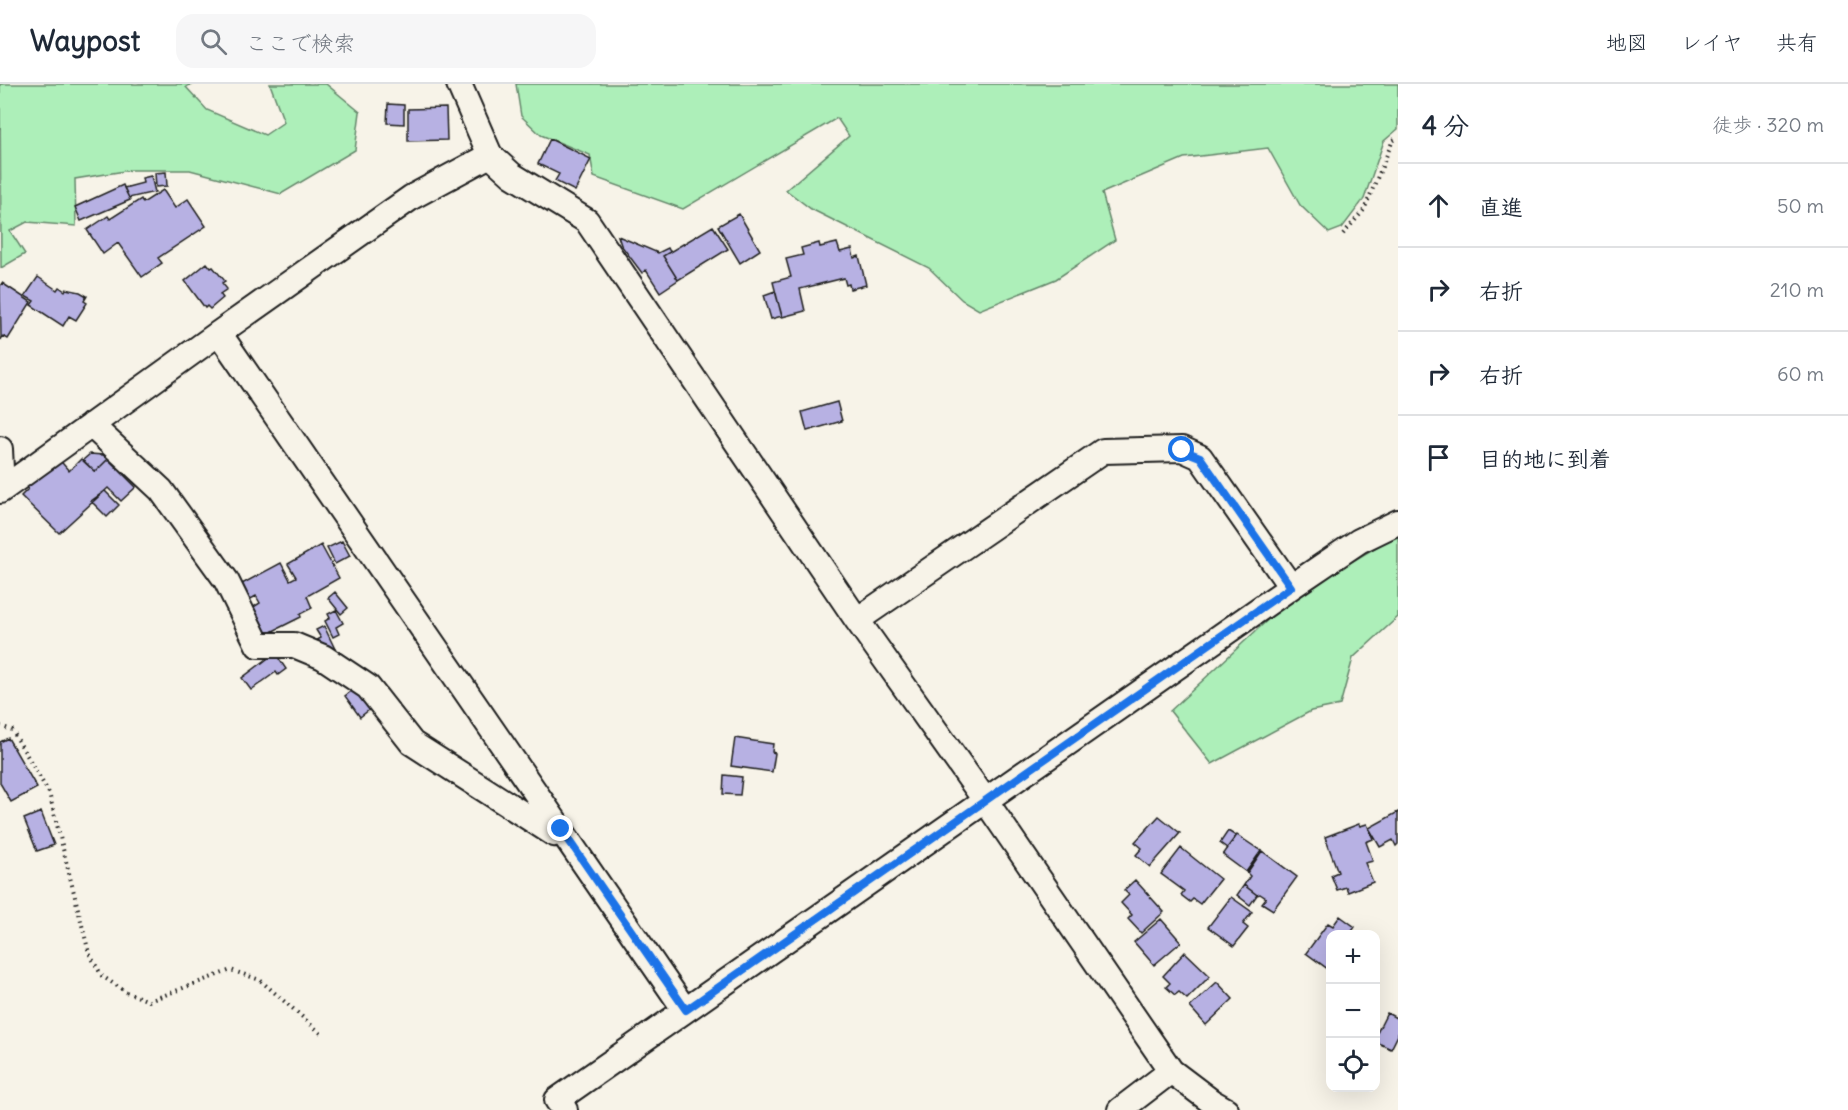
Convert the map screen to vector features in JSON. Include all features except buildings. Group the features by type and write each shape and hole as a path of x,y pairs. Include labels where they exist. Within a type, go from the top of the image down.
{"street":[{"path":"459,84 490,155 512,175 587,221 857,620 985,800 1171,1071 1226,1110"},
{"path":"1,490 412,197 490,155"},
{"path":"219,333 686,1010"},
{"path":"91,425 161,489 226,580 258,645 294,645 323,657 368,687 412,743 554,834 561,829"},
{"path":"0,449 1,490"},
{"path":"857,620 1103,452 1182,450 1200,457 1291,587"},
{"path":"565,1110 557,1100 1291,587 1359,541 1398,522"},
{"path":"1120,1110 1171,1071"}],"path":[{"path":"1343,234 1364,210 1394,140 1398,138"},
{"path":"0,726 12,730 49,793 88,953 102,976 126,992 149,1001 231,970 260,980 324,1036"}],"green space":[{"path":"0,84 192,84 186,87 207,110 265,135 284,122 270,84 326,84 360,112 355,150 281,194 190,170 131,170 75,179 76,226 27,222 10,231 25,254 1,268"},
{"path":"516,84 1398,84 1398,129 1384,141 1364,199 1342,228 1329,233 1300,205 1268,148 1184,158 1102,193 1115,240 1056,279 979,310 962,300 929,268 811,209 786,190 849,136 837,118 683,209 594,177 590,155 541,135 521,116"},
{"path":"1398,534 1398,617 1353,658 1340,705 1311,711 1212,764 1170,711 1291,598"}],"route":[{"path":"561,829 686,1010 1291,587 1200,457 1182,450"}]}
